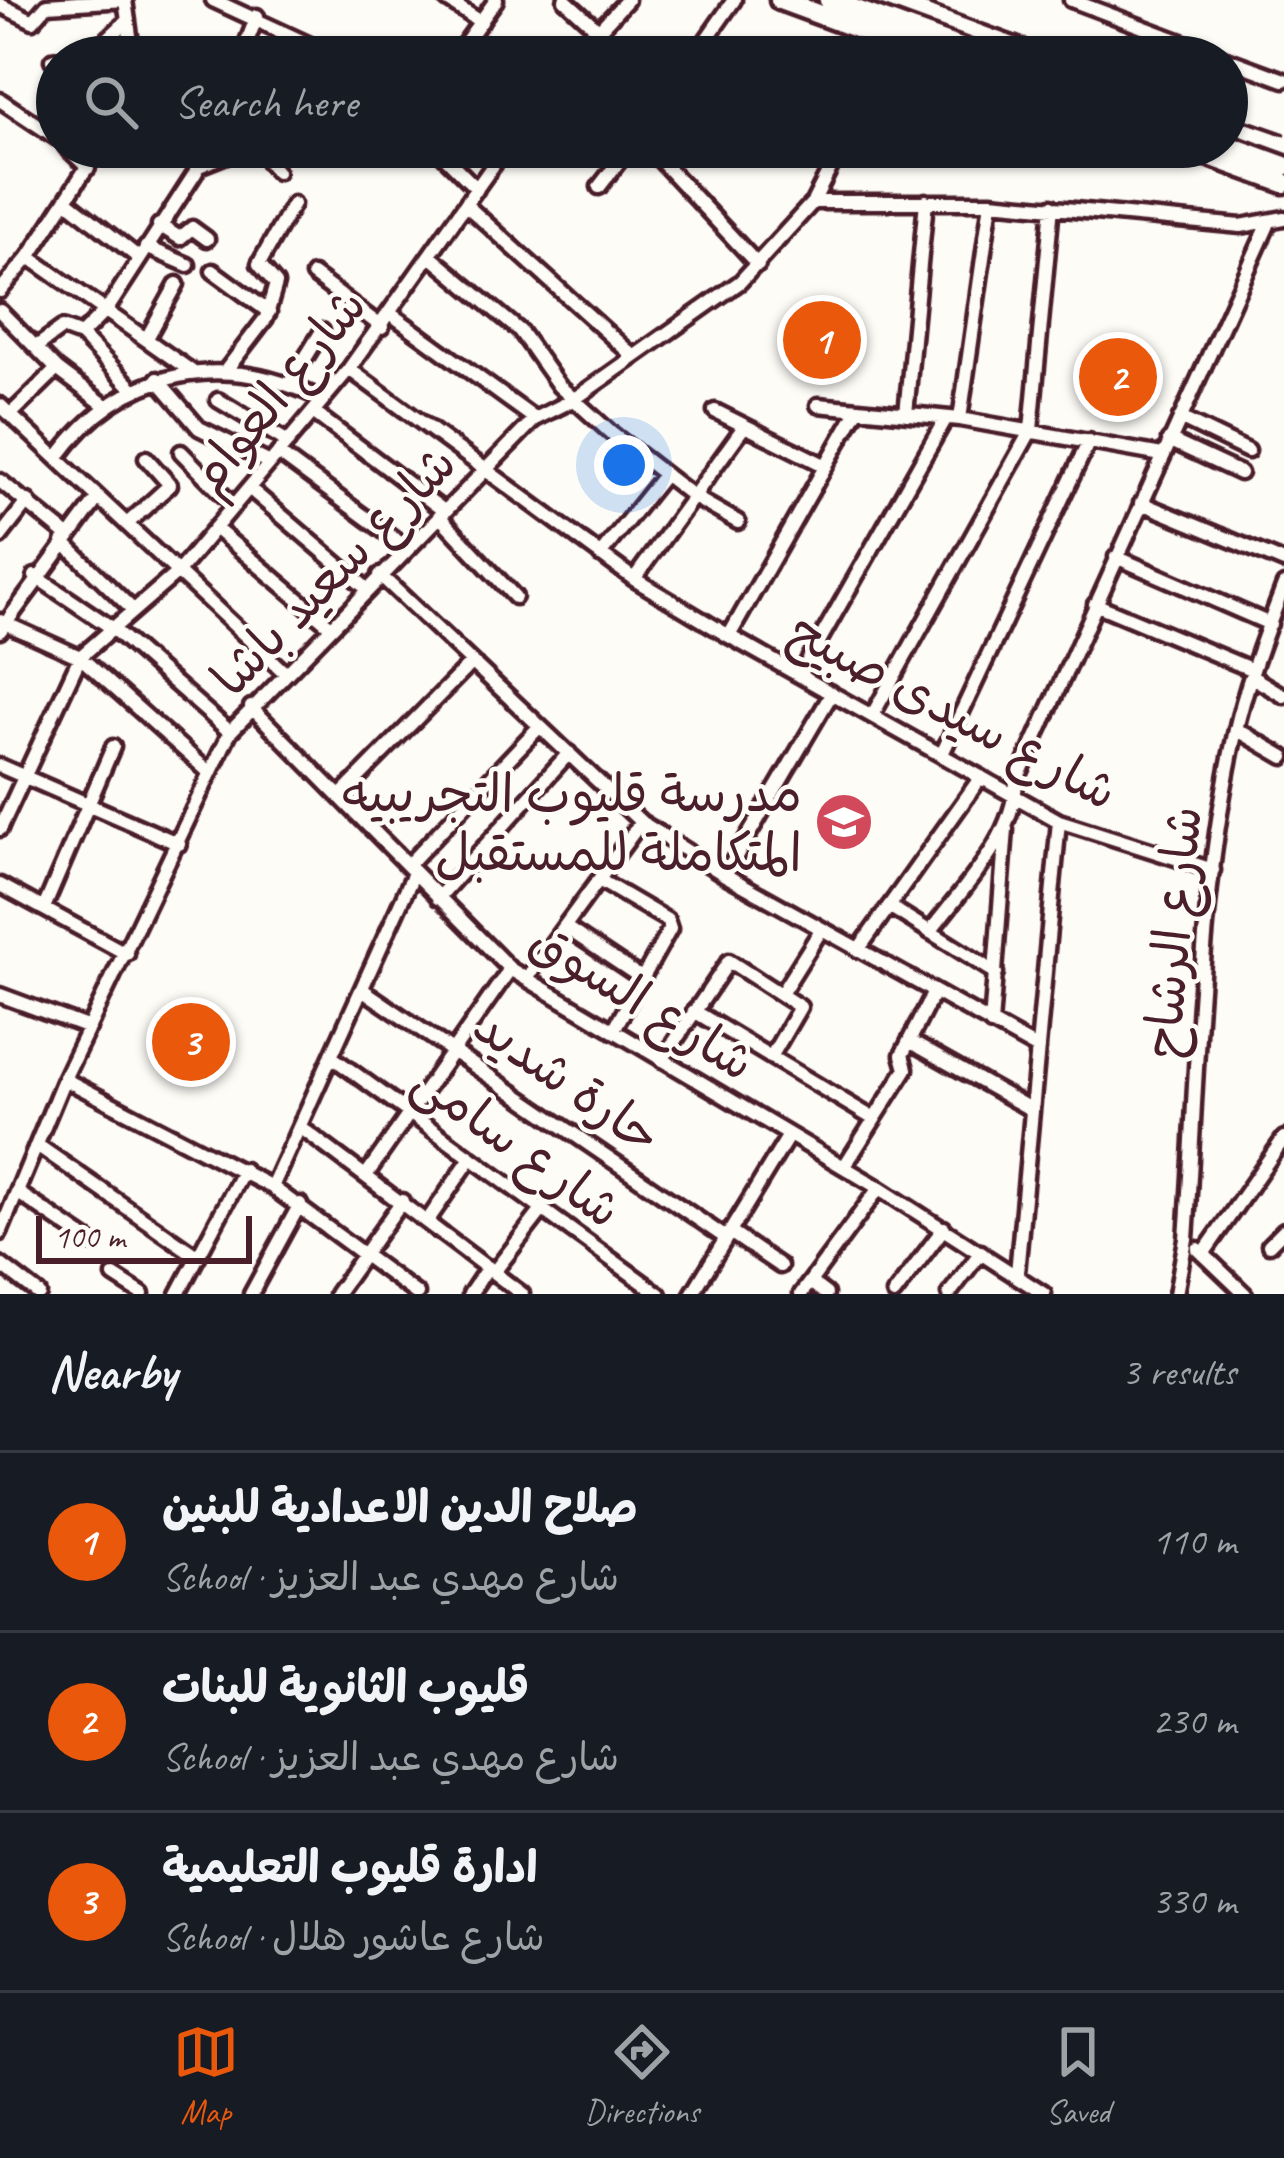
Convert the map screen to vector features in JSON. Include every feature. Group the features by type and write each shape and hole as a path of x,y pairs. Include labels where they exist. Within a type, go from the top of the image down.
{"main road":[{"path":"780,0 859,36"},
{"path":"829,0 928,36"},
{"path":"1248,153 1284,166"},
{"path":"1243,168 1284,183"}],"street":[{"path":"0,5 33,21 47,5 124,0 131,36"},
{"path":"214,0 295,36"},
{"path":"447,0 481,22"},
{"path":"472,36 496,0"},
{"path":"565,0 597,29"},
{"path":"591,36 627,0"},
{"path":"709,36 734,0"},
{"path":"1071,0 1167,36"},
{"path":"249,36 256,16"},
{"path":"111,36 128,20"},
{"path":"1248,67 1284,80"},
{"path":"0,100 36,124"},
{"path":"0,291 29,257 88,168"},
{"path":"81,334 108,308 198,168"},
{"path":"273,168 277,172"},
{"path":"456,168 477,189"},
{"name":"شارع العوام","path":"80,657 178,572 234,506 382,327 492,168"},
{"path":"599,187 614,168"},
{"path":"668,168 758,265"},
{"name":"شارع سعيد باشا","path":"0,1233 64,1079 230,732 535,419 573,400 631,354 696,317 758,265 813,202 830,168"},
{"path":"68,201 142,253 188,265"},
{"path":"906,414 926,201"},
{"path":"813,202 991,202 1268,225 1284,218"},
{"path":"800,675 953,418 991,202"},
{"path":"226,369 269,312 276,284 259,264 293,204"},
{"path":"466,205 631,354"},
{"path":"872,716 1031,430 1052,206"},
{"path":"159,225 181,238 192,229 207,239"},
{"path":"930,932 1006,828 1018,799 1016,782 1268,225"},
{"path":"430,256 520,331 573,400 664,475 738,522"},
{"path":"29,257 108,308 191,371"},
{"path":"213,271 269,312"},
{"path":"313,275 382,327"},
{"path":"147,338 178,284"},
{"path":"0,310 56,369 106,406"},
{"path":"391,314 535,419"},
{"path":"36,347 62,328 81,334 133,389"},
{"path":"290,382 322,331"},
{"path":"56,369 5,410 284,672"},
{"path":"57,458 106,406 133,389 191,371 226,369 290,382 323,400"},
{"name":"شارع سيدى صبيح","path":"349,369 634,579 729,636 1058,821 1214,870"},
{"path":"157,380 200,428 279,452"},
{"path":"218,400 407,548"},
{"path":"818,405 953,418 1162,455"},
{"path":"729,636 859,409"},
{"path":"715,410 826,466"},
{"path":"313,412 441,513 514,597"},
{"path":"1180,418 1249,451"},
{"path":"634,579 743,428"},
{"path":"1169,440 1240,472"},
{"path":"942,754 1089,441"},
{"path":"181,452 234,506"},
{"path":"127,524 170,485 146,458"},
{"path":"600,555 664,475"},
{"path":"0,481 28,501 133,610"},
{"path":"249,488 367,589"},
{"path":"98,498 2,625 80,657 210,773"},
{"path":"0,537 28,501"},
{"path":"1141,502 1284,562"},
{"path":"215,528 330,626"},
{"path":"1117,557 1270,624"},
{"path":"380,575 641,822 724,875 1038,1049"},
{"path":"35,576 112,628 230,732"},
{"name":"شارع الرشاح","path":"1176,1294 1186,1239 1214,870 1236,729 1284,585"},
{"path":"1095,604 1252,673 1284,696"},
{"path":"0,829 80,657"},
{"path":"342,794 471,663"},
{"path":"724,875 832,693"},
{"name":"شارع السوق","path":"251,707 510,969 879,1188 1044,1294"},
{"path":"272,1187 363,990 411,869 539,727"},
{"path":"1236,729 1284,757"},
{"path":"44,908 113,747"},
{"path":"438,898 569,753"},
{"path":"0,766 179,844"},
{"path":"858,950 981,777"},
{"path":"1017,1273 1058,821"},
{"path":"526,980 641,822"},
{"path":"991,1024 1006,828"},
{"path":"599,880 670,926 613,1031"},
{"path":"0,885 127,954"},
{"path":"889,907 996,973"},
{"path":"565,927 643,979"},
{"path":"781,994 821,930"},
{"path":"662,1060 729,961 800,1010 771,1057"},
{"path":"367,1174 510,969"},
{"name":"حارة شديد","path":"363,990 780,1267"},
{"path":"844,1167 906,1069 902,1057 934,992"},
{"path":"0,995 89,1028"},
{"path":"694,1011 874,1119"},
{"path":"909,1041 1032,1110"},
{"name":"شارع سامى","path":"332,1057 658,1294"},
{"path":"64,1079 244,1170 300,1204 401,1289 417,1294"},
{"path":"300,1127 522,1294"},
{"path":"692,1294 789,1135"},
{"path":"37,1145 198,1256"},
{"path":"1203,1254 1282,1147"},
{"path":"428,1220 471,1158"},
{"path":"178,1294 244,1170"},
{"path":"826,1294 805,1288 879,1188"},
{"path":"17,1192 92,1243"},
{"path":"336,1294 402,1201"},
{"path":"251,1294 300,1204"},
{"path":"470,1294 542,1210"},
{"path":"894,1294 944,1228"},
{"path":"1270,1245 1284,1230"},
{"path":"1186,1239 1245,1294"},
{"path":"949,1294 982,1252"},
{"path":"0,1264 39,1294"},
{"path":"114,1276 142,1294"}],"railway":[{"path":"917,0 1015,36"},
{"path":"1248,121 1284,134"}],"place":[{"name":"صلاح الدين الاعدادية للبنين","path":"822,340"},
{"name":"قليوب الثانوية للبنات","path":"1118,377"},
{"name":"مدرسة قليوب التجريبيه المتكاملة للمستقبل","path":"844,822"},
{"name":"ادارة قليوب التعليمية","path":"191,1042"}]}
